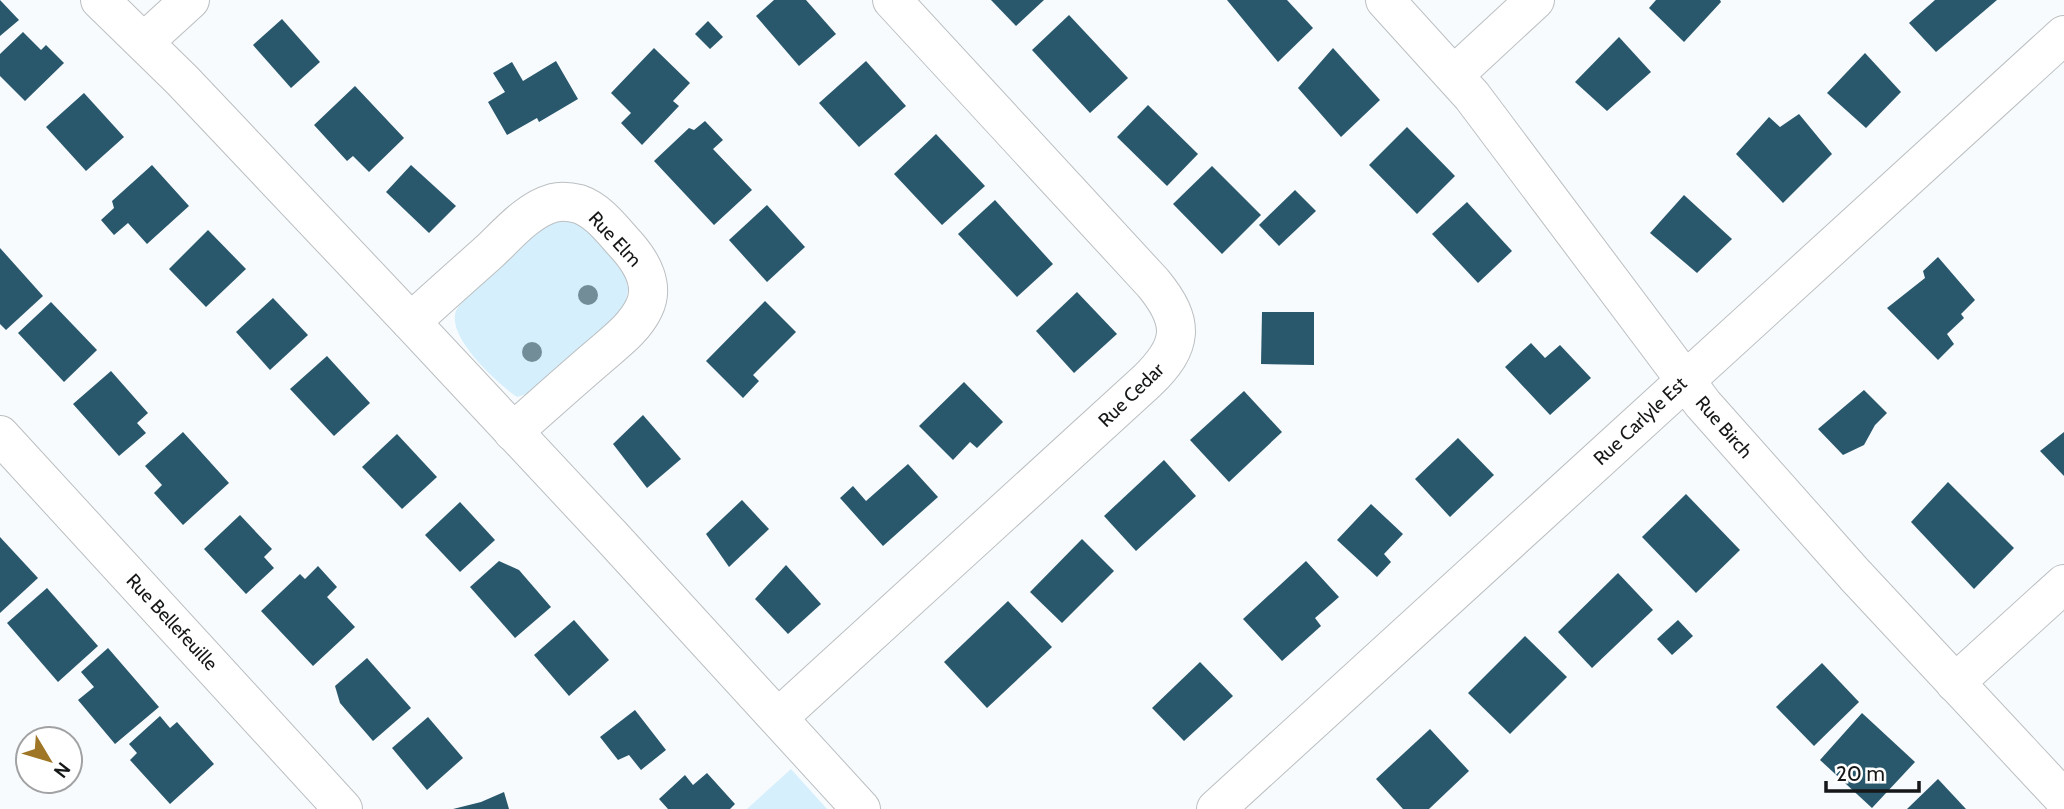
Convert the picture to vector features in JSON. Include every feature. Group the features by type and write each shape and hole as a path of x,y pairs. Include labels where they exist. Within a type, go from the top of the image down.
{"street":[{"path":"100,0 191,90 411,322 861,809"},
{"path":"144,42 190,0"},
{"name":"Rue Cedar","path":"779,718 1147,382 1163,366 1175,339 1175,324 1170,308 1153,283 892,0"},
{"name":"Rue Birch","path":"1385,0 1454,75 1500,132 1703,404 1855,575 2064,799"},
{"path":"1454,75 1535,0"},
{"name":"Rue Carlyle Est","path":"1216,809 2064,34"},
{"name":"Rue Elm","path":"411,322 518,225 554,202 580,205 593,212 633,253 648,282 649,294 645,307 630,329 513,432"},
{"name":"Rue Bellefeuille","path":"0,435 343,809"},
{"path":"1955,683 2064,584"}],"shaded area":[{"path":"573,219 590,229 626,275 626,302 618,314 530,393 517,397 498,382 468,349 460,337 455,313 463,301 543,225 556,220"},
{"path":"791,769 827,809 747,809"}],"building":[{"path":"0,0 19,20 0,36"},
{"path":"774,0 806,0 836,34 799,66 756,16"},
{"path":"991,0 1044,0 1016,26"},
{"path":"1227,0 1287,0 1313,28 1278,62"},
{"path":"1656,0 1721,2 1684,42 1649,8"},
{"path":"1935,0 1997,0 1936,52 1909,23"},
{"path":"1069,15 1128,78 1090,113 1032,50"},
{"path":"282,19 320,62 291,88 253,45"},
{"path":"708,21 723,37 710,49 695,34"},
{"path":"23,32 41,50 46,45 64,63 25,101 0,76 0,54"},
{"path":"1619,37 1651,72 1607,111 1575,82"},
{"path":"654,48 690,83 673,101 679,106 642,145 621,123 631,113 611,93"},
{"path":"1333,48 1380,100 1341,137 1298,88"},
{"path":"1865,53 1901,92 1866,128 1827,93"},
{"path":"556,61 578,99 539,122 537,118 507,135 488,102 505,92 493,73 512,62 523,81"},
{"path":"866,61 906,106 859,147 819,103"},
{"path":"355,86 404,138 369,172 353,156 347,161 314,125"},
{"path":"84,93 124,137 86,171 46,127"},
{"path":"1148,105 1198,154 1167,186 1117,137"},
{"path":"1799,114 1832,154 1783,203 1736,154 1769,117 1780,127"},
{"path":"705,121 723,140 713,149 752,190 714,225 654,161 689,128 694,130"},
{"path":"1407,127 1455,176 1417,214 1369,165"},
{"path":"936,134 985,186 942,225 894,174"},
{"path":"152,165 189,206 147,244 128,223 114,235 101,220 114,208 112,201"},
{"path":"411,165 456,206 429,233 386,192"},
{"path":"1212,166 1261,215 1222,254 1173,204"},
{"path":"1295,190 1316,211 1279,246 1259,225"},
{"path":"1684,195 1732,239 1697,273 1650,233"},
{"path":"995,200 1053,264 1017,297 958,234"},
{"path":"1467,202 1512,251 1478,283 1432,234"},
{"path":"767,205 805,247 767,282 729,240"},
{"path":"208,230 246,269 206,307 169,269"},
{"path":"0,248 43,296 6,330 0,324"},
{"path":"1938,257 1975,300 1961,314 1964,318 1947,334 1954,344 1938,360 1887,308 1925,278 1923,271"},
{"path":"1077,292 1117,334 1074,373 1036,331"},
{"path":"273,298 308,335 270,370 236,332"},
{"path":"765,301 796,332 753,375 759,381 743,398 706,361"},
{"path":"51,302 97,350 64,382 18,333"},
{"path":"1262,312 1314,312 1314,365 1261,364"},
{"path":"1531,343 1545,358 1560,345 1591,378 1550,415 1505,367"},
{"path":"327,356 370,403 334,436 290,389"},
{"path":"111,371 148,413 137,423 146,433 119,456 73,404"},
{"path":"964,382 1003,422 977,448 970,442 953,460 919,426"},
{"path":"1864,390 1887,413 1875,425 1864,445 1843,455 1818,429"},
{"path":"1244,391 1282,432 1229,482 1190,440"},
{"path":"643,415 681,459 647,488 613,444"},
{"path":"183,432 229,483 183,525 154,493 162,485 145,466"},
{"path":"2064,432 2064,476 2040,451"},
{"path":"397,434 437,477 402,509 362,467"},
{"path":"1458,438 1494,475 1450,517 1415,479"},
{"path":"1164,460 1196,496 1136,551 1104,516"},
{"path":"908,464 938,497 883,546 840,498 853,486 866,501"},
{"path":"1948,482 2014,548 1974,589 1911,522"},
{"path":"1686,494 1740,550 1696,593 1642,537"},
{"path":"742,500 769,529 729,567 706,534"},
{"path":"460,502 495,540 460,572 425,535"},
{"path":"1371,504 1403,534 1384,554 1391,562 1377,577 1337,540"},
{"path":"240,515 272,549 264,557 274,568 246,594 204,549"},
{"path":"0,537 38,578 0,613"},
{"path":"1082,539 1114,571 1062,623 1030,592"},
{"path":"499,561 519,570 551,607 515,638 470,587"},
{"path":"1306,561 1339,597 1315,618 1321,626 1282,661 1243,619"},
{"path":"786,565 821,604 788,634 755,599"},
{"path":"318,566 337,587 327,597 355,627 313,666 261,611 300,574 305,579"},
{"path":"1618,573 1653,610 1592,668 1558,632"},
{"path":"47,588 98,646 58,682 7,623"},
{"path":"1008,601 1052,647 987,708 944,662"},
{"path":"574,620 609,660 569,696 534,655"},
{"path":"1678,620 1693,636 1672,655 1657,639"},
{"path":"1525,636 1567,677 1510,734 1468,693"},
{"path":"108,648 159,707 115,744 78,700 94,687 81,672"},
{"path":"367,658 411,708 373,741 340,703 335,686"},
{"path":"1200,662 1233,696 1184,741 1152,708"},
{"path":"1822,663 1859,702 1814,746 1776,707"},
{"path":"635,710 666,750 641,770 629,755 618,760 600,737"},
{"path":"1862,713 1915,762 1872,808 1820,760"},
{"path":"160,716 170,728 177,722 214,764 170,804 130,760 137,753 129,744"},
{"path":"428,717 463,758 427,790 392,748"},
{"path":"1430,729 1469,771 1429,809 1403,809 1376,779"},
{"path":"707,773 735,804 730,809 668,809 659,799 685,775 693,785"},
{"path":"1938,779 1966,809 1907,809"},
{"path":"504,792 509,809 453,809 481,802"}]}
